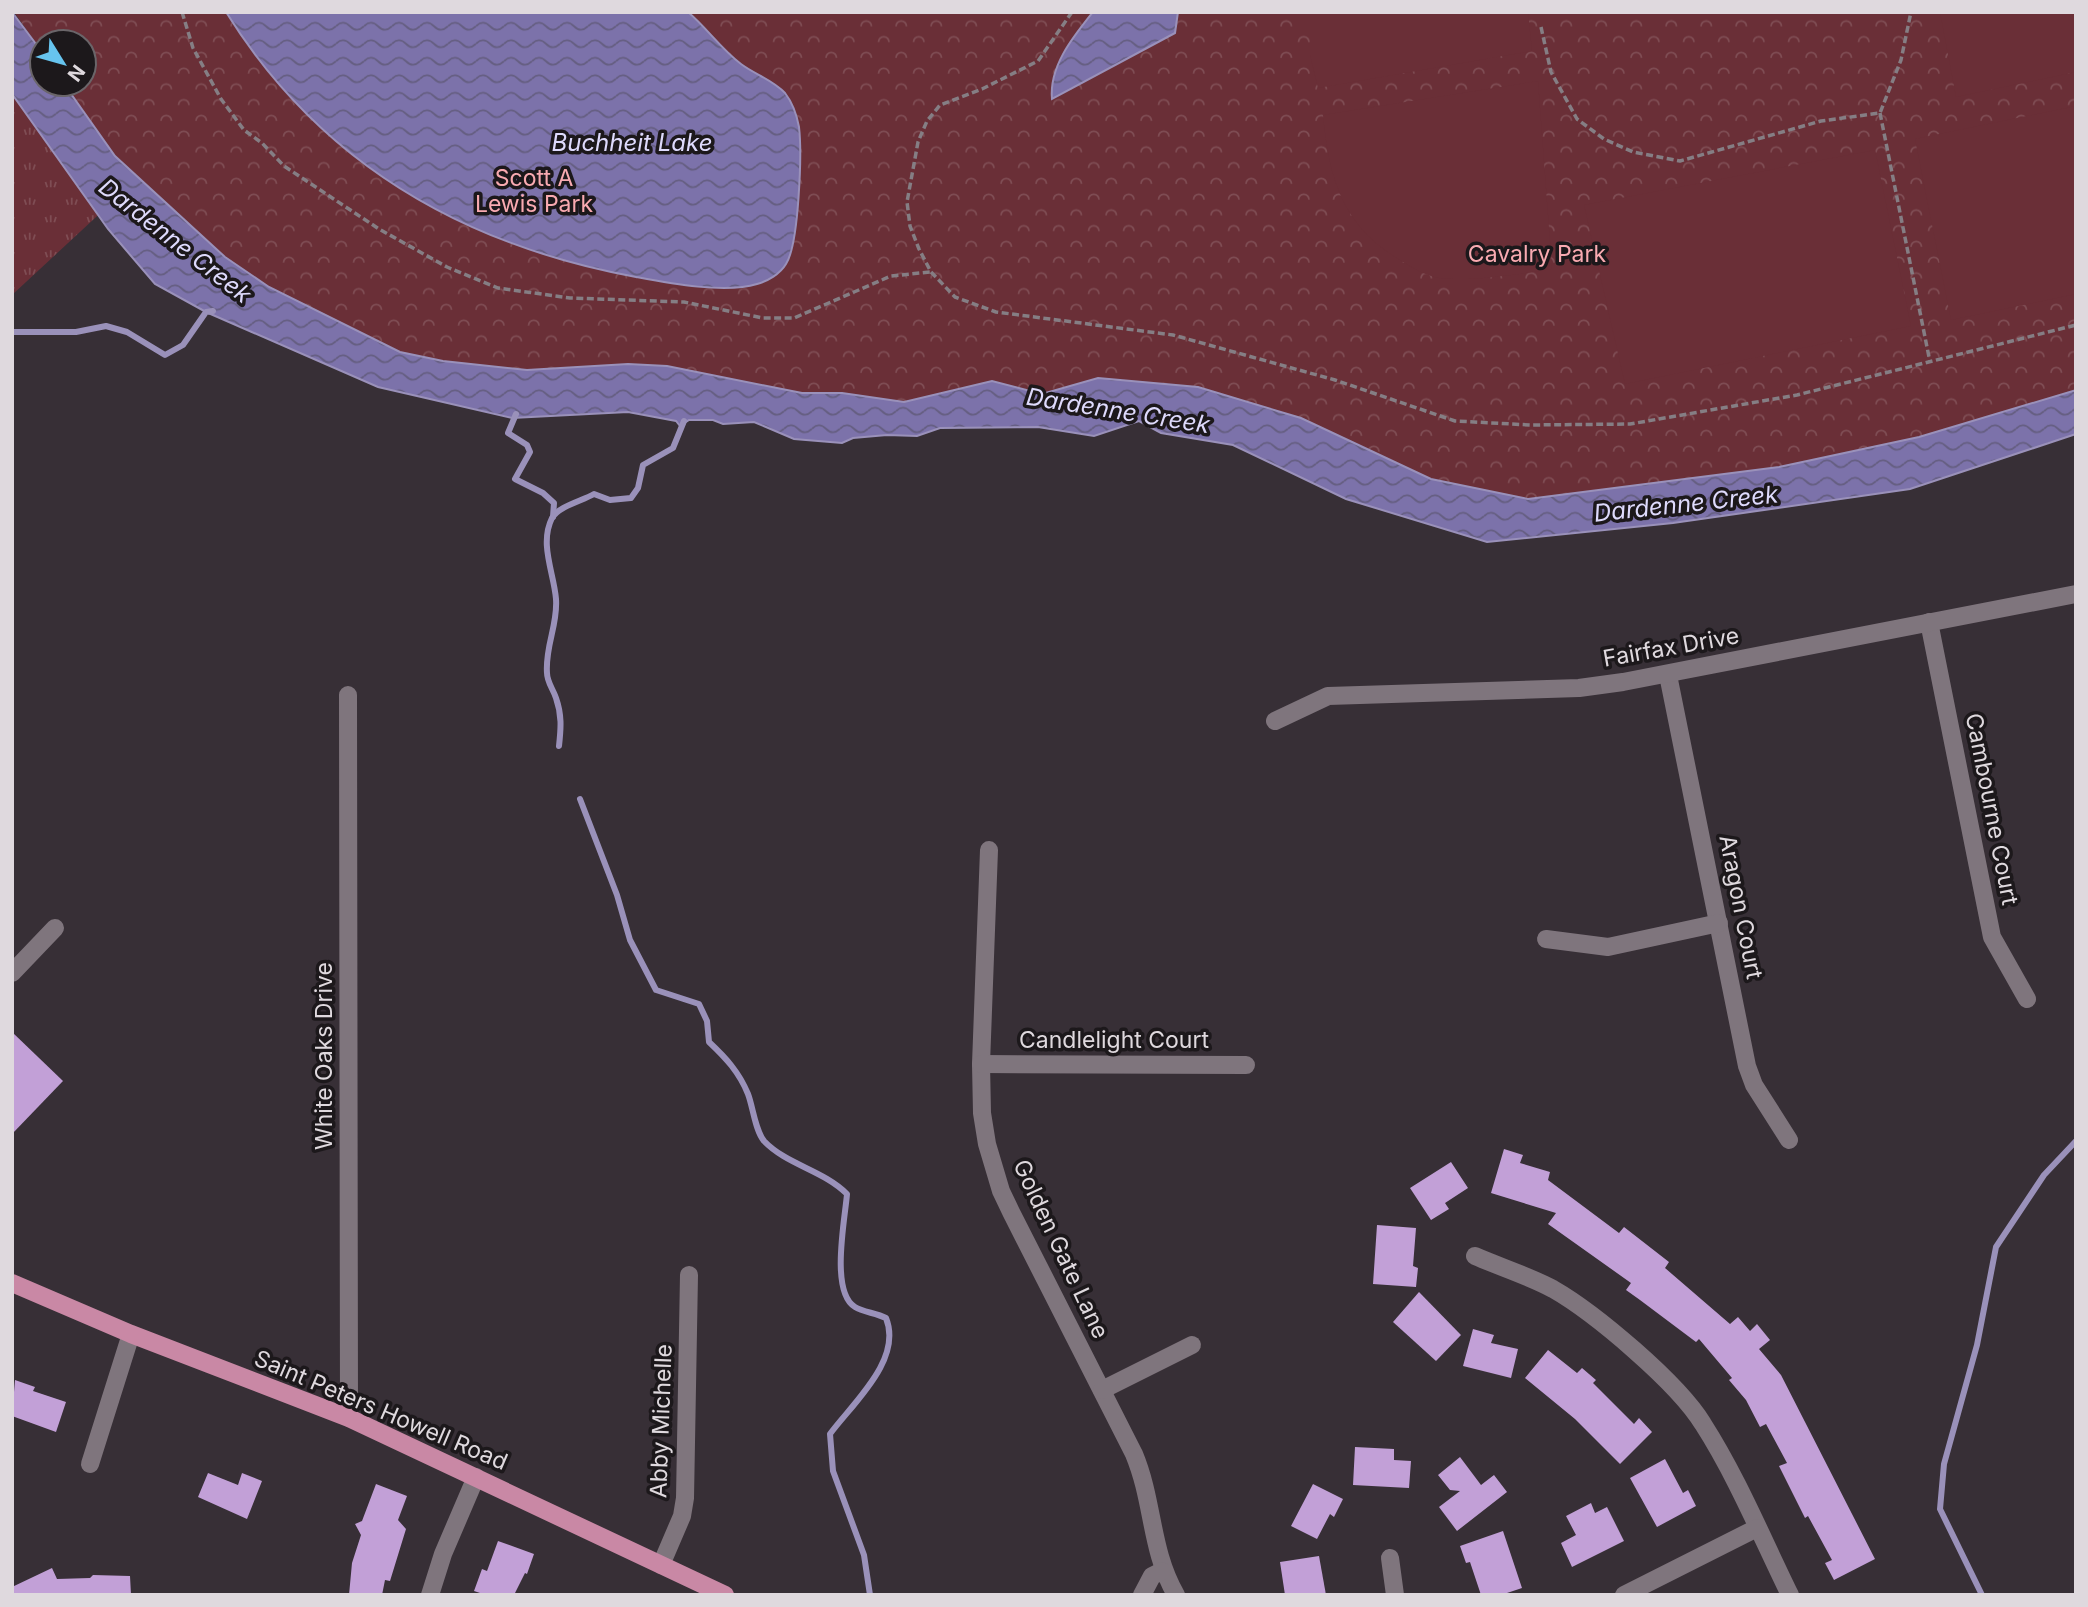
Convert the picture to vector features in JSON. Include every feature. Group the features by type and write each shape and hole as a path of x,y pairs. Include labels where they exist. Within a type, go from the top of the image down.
{"main road":[{"name":"Saint Peters Howell Road","path":"12,1283 131,1334 349,1418 725,1595"}],"street":[{"name":"Fairfax Drive","path":"1275,721 1328,696 1580,688 1668,675 2076,594"},
{"name":"Cambourne Court","path":"1929,622 1992,937 2027,999"},
{"name":"Aragon Court","path":"1668,675 1747,1066 1754,1085 1789,1140"},
{"name":"White Oaks Drive","path":"348,695 349,1418"},
{"name":"Golden Gate Lane","path":"989,850 981,1063 982,1113 1001,1191 1143,1476 1162,1570 1176,1595"},
{"path":"1546,939 1608,947 1719,923"},
{"path":"12,973 55,928"},
{"name":"Candlelight Court","path":"981,1063 1246,1065"},
{"path":"1475,1256 1551,1288 1569,1299 1662,1376 1702,1423 1790,1595"},
{"name":"Abby Michelle","path":"661,1565 682,1516 685,1498 689,1275"},
{"path":"90,1464 131,1334"},
{"path":"1102,1390 1192,1345"},
{"path":"430,1595 443,1554 476,1477"},
{"path":"1624,1595 1757,1528"},
{"path":"1390,1558 1395,1595"},
{"path":"1142,1595 1152,1576 1162,1570"}],"path":[{"path":"182,12 193,48 221,99 244,130 262,143 284,166 379,229 447,268 498,288 582,299 684,302 762,318 794,318 891,276 931,272"},
{"path":"1072,12 1038,61 940,105 927,121 918,142 907,202 910,226 931,272 955,297 996,312 1173,335 1335,380 1455,421 1531,425 1630,424 1797,395 2076,325"},
{"path":"1911,12 1901,60 1880,113 1930,362"},
{"path":"1541,27 1551,72 1577,119 1604,139 1633,152 1680,161 1809,124 1880,113"}],"green space":[{"name":"Cavalry Park","path":"14,12 2076,12 2076,390 1919,437 1779,467 1528,499 1431,479 1301,418 1198,387 1098,378 1042,394 992,381 904,402 842,393 802,393 667,366 628,364 527,370 443,361 400,352 269,287 225,257 115,156 74,98 98,98 98,28 28,28 28,32"},
{"path":"1310,12 1528,12 1532,51 1318,88 1310,55"},
{"path":"1940,12 2076,12 2076,72 1956,97"},
{"path":"12,35 28,63 28,98 48,98 109,205 12,295"},
{"path":"1538,81 1552,269 1481,278 1439,278 1404,263 1364,232 1352,216 1335,180 1323,115"},
{"path":"2076,106 2076,294 1951,320 1915,139"},
{"path":"1875,150 1911,326 1625,384 1584,205"}],"water":[{"name":"Dardenne Creek","path":"12,12 28,33 28,98 74,98 115,156 225,257 269,287 400,352 443,361 527,370 628,364 667,366 802,393 842,393 904,402 992,381 1042,394 1098,378 1198,387 1301,418 1431,479 1528,499 1779,467 1919,437 2076,390 2076,434 1910,489 1673,523 1487,542 1346,499 1233,445 1161,433 1139,421 1094,436 1038,427 940,428 917,436 853,438 842,443 794,439 754,422 723,424 713,420 689,420 680,426 676,421 628,412 512,418 378,387 206,312 155,284 108,229 12,94"},
{"name":"Buchheit Lake","path":"226,12 688,12 746,68 780,88 794,109 799,127 800,176 794,238 786,264 769,279 744,287 713,288 680,284 573,263 512,243 455,219 401,189 351,154 305,113 264,65"},
{"path":"1093,12 1178,12 1175,33 1052,99 1058,64 1070,42"}],"building":[{"path":"12,1032 63,1081 12,1134"},
{"path":"1504,1149 1523,1155 1520,1163 1550,1172 1548,1180 1619,1233 1624,1227 1669,1262 1665,1268 1730,1324 1738,1317 1750,1331 1757,1324 1770,1340 1759,1349 1781,1375 1875,1559 1834,1580 1825,1563 1832,1560 1808,1516 1805,1518 1779,1466 1787,1463 1766,1424 1760,1427 1746,1400 1729,1380 1732,1378 1699,1339 1696,1342 1626,1290 1631,1283 1548,1224 1556,1213 1491,1193"},
{"path":"1451,1162 1468,1188 1445,1203 1449,1209 1431,1220 1410,1188"},
{"path":"1377,1225 1416,1228 1413,1266 1418,1268 1416,1287 1373,1284"},
{"path":"1419,1292 1461,1335 1436,1361 1393,1322"},
{"path":"1473,1329 1494,1335 1491,1343 1518,1349 1511,1378 1463,1366"},
{"path":"1548,1350 1577,1373 1582,1368 1596,1380 1593,1383 1634,1424 1639,1418 1652,1432 1620,1464 1575,1419 1525,1378"},
{"path":"15,1380 35,1387 33,1391 66,1402 56,1432 12,1416"},
{"path":"1355,1447 1394,1449 1394,1460 1411,1461 1409,1488 1353,1485"},
{"path":"1460,1457 1481,1485 1494,1475 1507,1492 1457,1531 1439,1507 1460,1491 1450,1490 1438,1475"},
{"path":"1665,1459 1683,1493 1688,1490 1696,1506 1657,1527 1630,1478"},
{"path":"208,1473 238,1485 242,1473 262,1481 247,1519 198,1497"},
{"path":"376,1484 407,1496 398,1520 406,1529 390,1581 385,1580 382,1595 349,1595 352,1563 361,1535 355,1524 362,1521"},
{"path":"1313,1484 1343,1499 1334,1517 1330,1514 1317,1539 1291,1526"},
{"path":"1591,1503 1595,1513 1607,1507 1624,1541 1572,1567 1561,1543 1576,1535 1566,1516"},
{"path":"1503,1531 1522,1588 1501,1595 1481,1595 1470,1562 1466,1563 1460,1546"},
{"path":"498,1541 534,1554 527,1574 525,1573 514,1595 486,1595 474,1591 482,1569 487,1571"},
{"path":"1319,1556 1326,1595 1285,1595 1280,1562"},
{"path":"52,1568 57,1579 90,1578 93,1575 130,1576 131,1595 12,1595 12,1587"}],"waterway":[{"path":"12,332 76,332 106,326 127,332 165,355 183,345 206,312 213,311"},
{"path":"516,414 508,433 527,445 530,452 515,479 543,493 554,503 553,517"},
{"path":"559,746 559,710 547,673 556,609 547,548 548,528 555,514 594,494 610,500 631,498 638,488 643,465 673,448 684,421"},
{"path":"580,799 617,895 630,940 656,990 699,1004 707,1021 709,1042 740,1079 764,1141 783,1156 827,1179 847,1194 841,1254 843,1287 847,1299 855,1307 886,1318 889,1334 888,1350 882,1365 830,1434 833,1471 864,1555 870,1595"},
{"path":"1982,1595 1940,1509 1944,1464 1977,1345 1996,1247 2044,1175 2076,1141"}],"park label":[{"name":"Scott A Lewis Park","path":"534,191"}]}
